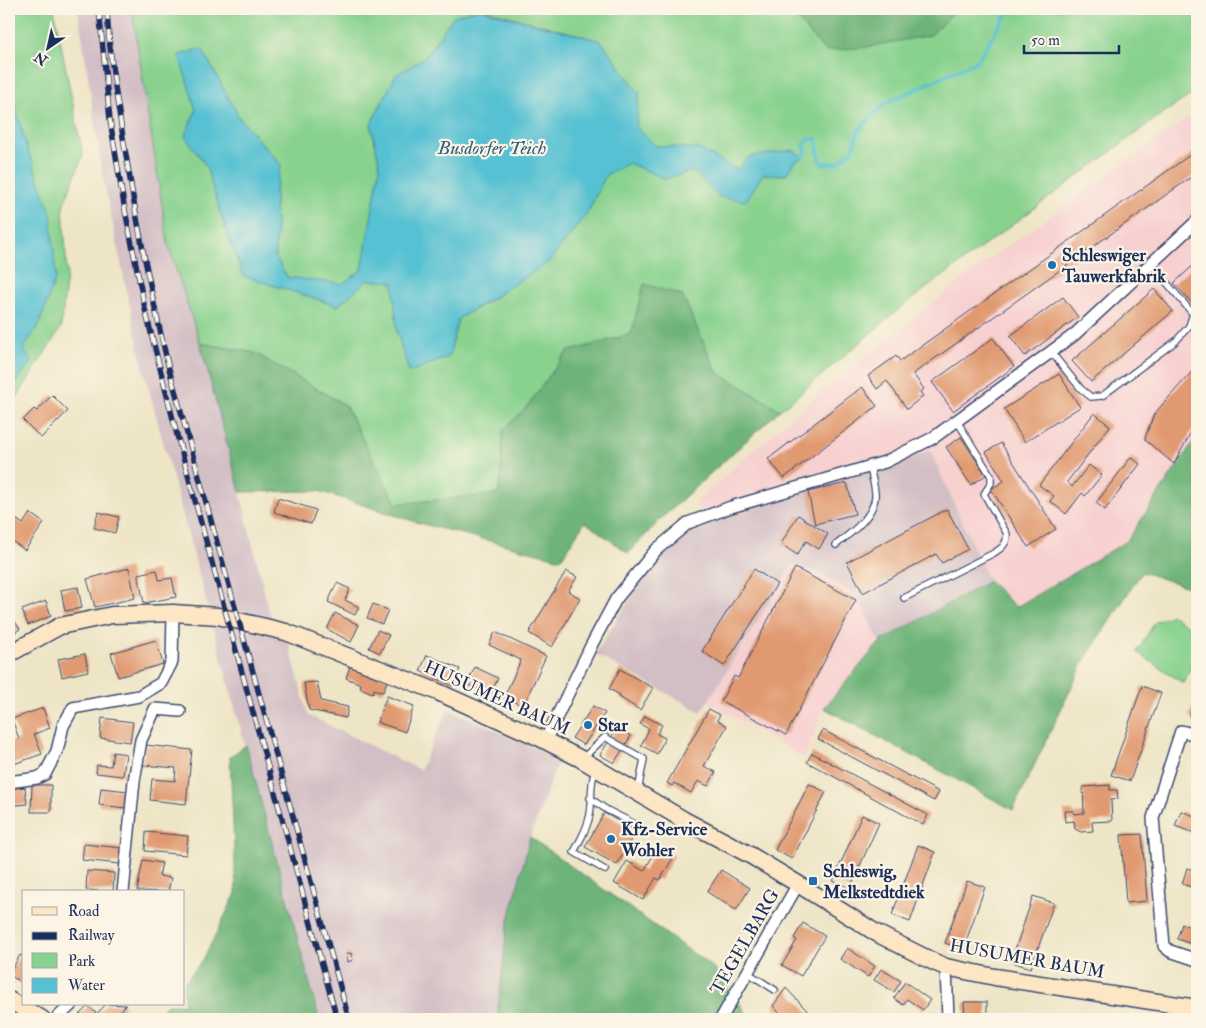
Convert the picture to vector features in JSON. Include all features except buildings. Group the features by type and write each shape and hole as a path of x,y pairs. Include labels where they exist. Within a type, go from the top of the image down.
{"street":[{"path":"545,741 616,599 656,550 688,523 731,507 885,462 933,438 1074,335 1197,221"},
{"path":"9,782 37,778 45,774 57,752 63,726 74,708 139,696 161,683 172,662 173,613"},
{"name":"HUSUMER BAUM","path":"9,654 60,626 112,615 173,613 218,616 286,632 438,692 545,741 596,768 798,884 878,934 946,967 995,977 1197,1008"},
{"path":"123,890 134,781 141,740 154,709 180,712"},
{"path":"1197,734 1181,730 1153,818 1164,946 1170,951 1197,960"},
{"name":"TEGELBARG","path":"722,1017 798,884"},
{"path":"946,967 948,1019"},
{"path":"9,1000 42,1019"},
{"path":"56,1019 70,1006"}],"lane":[{"path":"1051,352 1081,389 1091,397 1102,396 1176,341 1189,326 1193,314 1151,264"},
{"path":"904,598 994,554 1007,540 1007,534 984,494 991,483 991,476 957,421"},
{"path":"836,546 860,524 872,508 875,496 870,466"},
{"path":"581,760 605,736 644,759 638,793"},
{"path":"596,768 591,781 591,813 574,852 604,870"},
{"path":"590,798 607,810 641,827"},
{"path":"748,973 775,990"}],"shaded area":[{"path":"78,9 132,9 168,244 200,343 240,492 269,612 289,644 308,715 420,770 448,709 546,753 565,743 530,837 507,928 497,1019 319,1019 142,364 102,173"},
{"path":"1197,111 1197,436 1127,541 1016,607 989,581 930,450 894,465 705,522 695,502 809,402 969,274"},
{"path":"930,450 989,581 880,642 856,595 816,572 793,564 701,712 595,654 647,572 680,538 705,522 894,465"},
{"path":"793,564 816,572 857,595 880,642 824,708 804,758 707,701"}],"green space":[{"path":"16,9 54,9 83,155 63,206 67,274 61,327 9,410 9,390 32,362 23,349 39,325 27,148 10,89"},
{"path":"132,9 479,9 454,16 424,58 396,75 371,124 380,167 362,270 342,284 287,278 275,256 275,191 281,165 240,119 202,49 179,55 196,110 185,136 206,166 227,234 244,276 338,306 367,280 394,282 397,332 409,371 448,357 458,319 499,295 588,212 606,174 629,163 665,178 693,171 719,197 763,174 786,175 793,163 737,170 699,149 656,146 636,127 639,93 601,41 483,9 789,9 825,51 931,35 957,9 1197,9 1197,91 1162,114 905,304 780,410 717,372 682,295 631,334 567,352 525,409 503,430 499,494 396,504 345,405 255,353 200,343 168,244"},
{"path":"789,9 957,9 931,35 867,47 825,51"},
{"path":"644,284 682,295 717,372 780,410 665,515 628,553 585,522 561,559 419,523 319,491 240,492 200,343 255,353 345,405 396,504 498,494 501,475 503,430 525,409 567,352 631,334"},
{"path":"1197,436 1197,590 1142,572 1085,659 1013,810 824,708 880,642 989,581 1016,607 1127,541"},
{"path":"1172,615 1197,632 1197,658 1183,683 1137,652 1155,622"},
{"path":"246,745 319,1019 168,1019 162,1010 165,1006 185,1006 185,982 204,958 236,893 230,757"},
{"path":"530,837 714,968 751,1019 497,1019 507,928"}],"water":[{"path":"9,9 16,9 10,89 27,148 51,213 56,277 39,325 23,349 32,362 9,390"},
{"name":"Busdorfer Teich","path":"479,9 601,41 639,93 636,127 656,146 699,149 737,170 749,157 793,150 803,157 793,163 786,175 763,174 746,201 719,197 693,171 665,179 629,163 606,175 588,212 548,263 458,319 449,357 409,372 397,332 393,282 367,280 338,306 244,276 227,234 206,166 185,136 196,110 179,55 202,49 240,119 281,165 275,191 275,256 287,277 342,284 362,270 380,167 371,124 396,75 424,58 454,16"}],"waterway":[{"path":"803,157 806,152 804,144 809,139 817,139 818,152 822,164 837,163 853,150 858,131 884,104 977,61 1010,9"}],"railway":[{"path":"99,9 110,120 124,205 145,309 177,435 337,1019"},
{"path":"107,9 113,73 133,195 168,365 349,1019"}],"place":[{"name":"Schleswiger Tauwerkfabrik","path":"1052,265"},
{"name":"Star","path":"588,725"},
{"name":"Kfz-Service Wohler","path":"611,839"},
{"name":"Schleswig, Melkstedtdiek","path":"813,881"}]}
